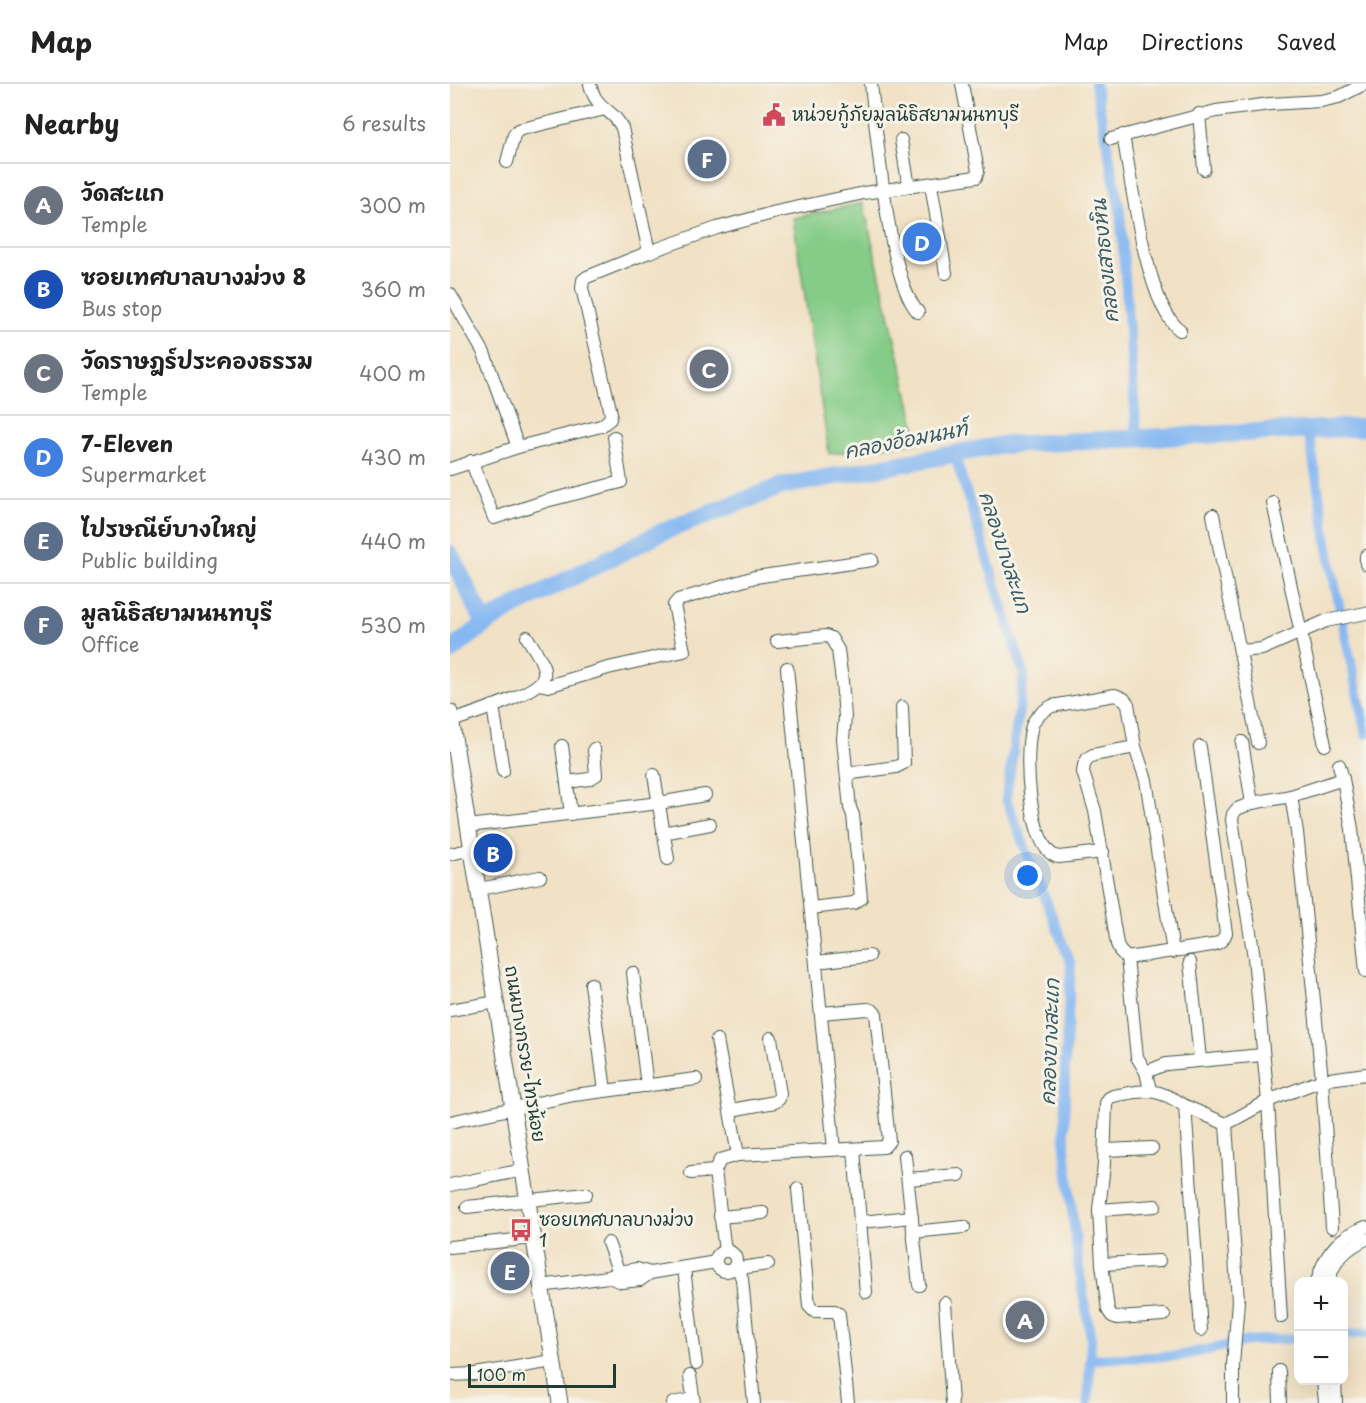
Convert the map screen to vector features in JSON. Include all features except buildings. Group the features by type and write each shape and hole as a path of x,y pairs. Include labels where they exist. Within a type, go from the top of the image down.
{"street":[{"path":"590,84 597,102 620,123 622,128 649,252"},
{"path":"872,84 893,243 908,297 918,312"},
{"path":"450,469 518,447 602,426 610,419 611,413 582,284 587,277 717,228 776,212 885,190 973,178 978,174 962,84"},
{"path":"1111,139 1199,114 1270,104 1321,101 1339,97 1364,84"},
{"path":"507,162 515,132 518,130 605,110"},
{"path":"1199,114 1204,169"},
{"path":"1123,135 1148,272 1165,313 1173,325 1180,330"},
{"path":"901,140 909,187"},
{"path":"931,184 946,273"},
{"path":"450,294 484,353 518,447"},
{"path":"471,461 494,518 546,501 621,482 614,436"},
{"path":"1273,503 1324,745"},
{"path":"1213,515 1258,743"},
{"path":"1366,556 1366,564"},
{"path":"539,684 548,686 608,668 684,651 674,605 678,600 755,577 872,560"},
{"path":"1240,651 1262,649 1326,621 1366,613"},
{"path":"777,640 825,636 831,639 838,650 844,717 843,739 850,808 854,815"},
{"path":"451,716 493,706 539,684 544,670 527,637"},
{"path":"787,669 834,1149"},
{"path":"1103,852 1053,856 1044,846 1036,827 1027,751 1033,723 1044,711 1052,706 1115,695 1120,696 1128,704 1135,747 1146,780 1173,952"},
{"path":"493,706 503,771"},
{"path":"853,773 896,767 904,763 902,707"},
{"name":"ถนนบางกรวย-ไทรน้อย","path":"451,716 456,784 468,826 479,889 560,1403"},
{"path":"811,908 855,903 861,898 849,726 844,717"},
{"path":"1242,742 1252,803"},
{"path":"562,746 571,814"},
{"path":"1135,747 1093,755 1088,758 1083,772 1095,811 1117,944 1127,958 1137,1057 1146,1072 1150,1090"},
{"path":"1127,958 1219,943 1226,933 1200,747"},
{"path":"568,782 589,779 596,775 594,748"},
{"path":"1339,765 1352,829 1366,971"},
{"path":"654,775 668,859"},
{"path":"1281,1317 1268,1101 1254,957 1232,820 1237,809 1252,803 1291,796 1343,779"},
{"path":"468,826 659,803 705,795"},
{"path":"1291,796 1298,832 1322,1080 1332,1227"},
{"path":"663,833 710,824"},
{"path":"450,854 472,849"},
{"path":"479,889 540,877"},
{"path":"816,962 869,956"},
{"path":"1190,962 1200,1059"},
{"path":"633,973 647,1086"},
{"path":"591,984 605,1091"},
{"path":"450,1010 497,1002"},
{"path":"725,1251 715,1171 720,1160 738,1155 884,1148 889,1141 876,1014 867,1009 822,1013"},
{"path":"730,1110 775,1102 779,1099 771,1038"},
{"path":"717,1040 738,1155"},
{"path":"1146,1072 1166,1064 1200,1059 1262,1055"},
{"path":"1226,1124 1268,1101 1322,1080 1366,1074"},
{"path":"450,1122 514,1107 605,1091 696,1079"},
{"path":"1164,1316 1117,1318 1112,1316 1108,1310 1102,1264 1099,1210 1105,1150 1106,1103 1109,1098 1150,1090 1175,1099 1185,1106 1226,1124"},
{"path":"1185,1106 1201,1330"},
{"path":"1226,1124 1236,1268 1237,1328 1233,1365 1233,1403"},
{"path":"1105,1150 1152,1148"},
{"path":"854,1150 866,1292"},
{"path":"905,1156 919,1285"},
{"path":"450,1185 523,1170"},
{"path":"691,1173 715,1171"},
{"path":"908,1179 959,1174"},
{"path":"798,1189 809,1306 814,1311 835,1311 839,1314 848,1403"},
{"path":"467,1207 586,1194"},
{"path":"1099,1210 1155,1206"},
{"path":"720,1217 763,1213"},
{"path":"861,1222 912,1217"},
{"path":"913,1232 964,1227"},
{"path":"1318,1277 1325,1258 1335,1244 1351,1233 1366,1227"},
{"path":"450,1247 534,1238"},
{"path":"1331,1277 1337,1262 1352,1246 1366,1239"},
{"path":"608,1243 621,1277"},
{"path":"754,1403 738,1265 732,1252 725,1251 718,1254 716,1262 721,1269 729,1271 738,1265 768,1264"},
{"path":"1102,1264 1159,1261"},
{"path":"541,1286 621,1277 637,1269 650,1273 716,1262"},
{"path":"684,1269 696,1364"},
{"path":"945,1304 952,1403"},
{"path":"450,1375 476,1374 553,1361"},
{"path":"1279,1371 1280,1403"},
{"path":"673,1403 694,1401 690,1376"},
{"path":"1323,1385 1325,1403"},
{"path":"1335,1385 1336,1403"}],"green space":[{"path":"863,203 919,442 829,454 793,218"}],"waterway":[{"name":"คลองเสาธงหิน","path":"1095,84 1120,210 1137,437"},
{"name":"คลองอ้อมนนท์","path":"450,651 485,624 513,607 662,532 782,486 1002,445 1366,427"},
{"path":"1308,429 1332,571 1366,734"},
{"name":"คลองบางสะแก","path":"954,453 1024,675 1006,799 1071,964 1065,1067 1065,1148 1078,1263 1091,1339 1088,1403"},
{"path":"450,554 485,624"},
{"path":"1348,1335 1366,1333"},
{"path":"1091,1359 1179,1356 1248,1341 1294,1338"}],"place":[{"name":"หน่วยกู้ภัยมูลนิธิสยามนนทบุรี","path":"774,115"},
{"name":"มูลนิธิสยามนนทบุรี","path":"707,159"},
{"name":"7-Eleven","path":"922,242"},
{"name":"วัดราษฎร์ประคองธรรม","path":"709,369"},
{"name":"ซอยเทศบาลบางม่วง 8","path":"493,853"},
{"name":"ซอยเทศบาลบางม่วง 1","path":"521,1230"},
{"name":"ไปรษณีย์บางใหญ่","path":"510,1271"},
{"name":"วัดสะแก","path":"1025,1320"}]}
